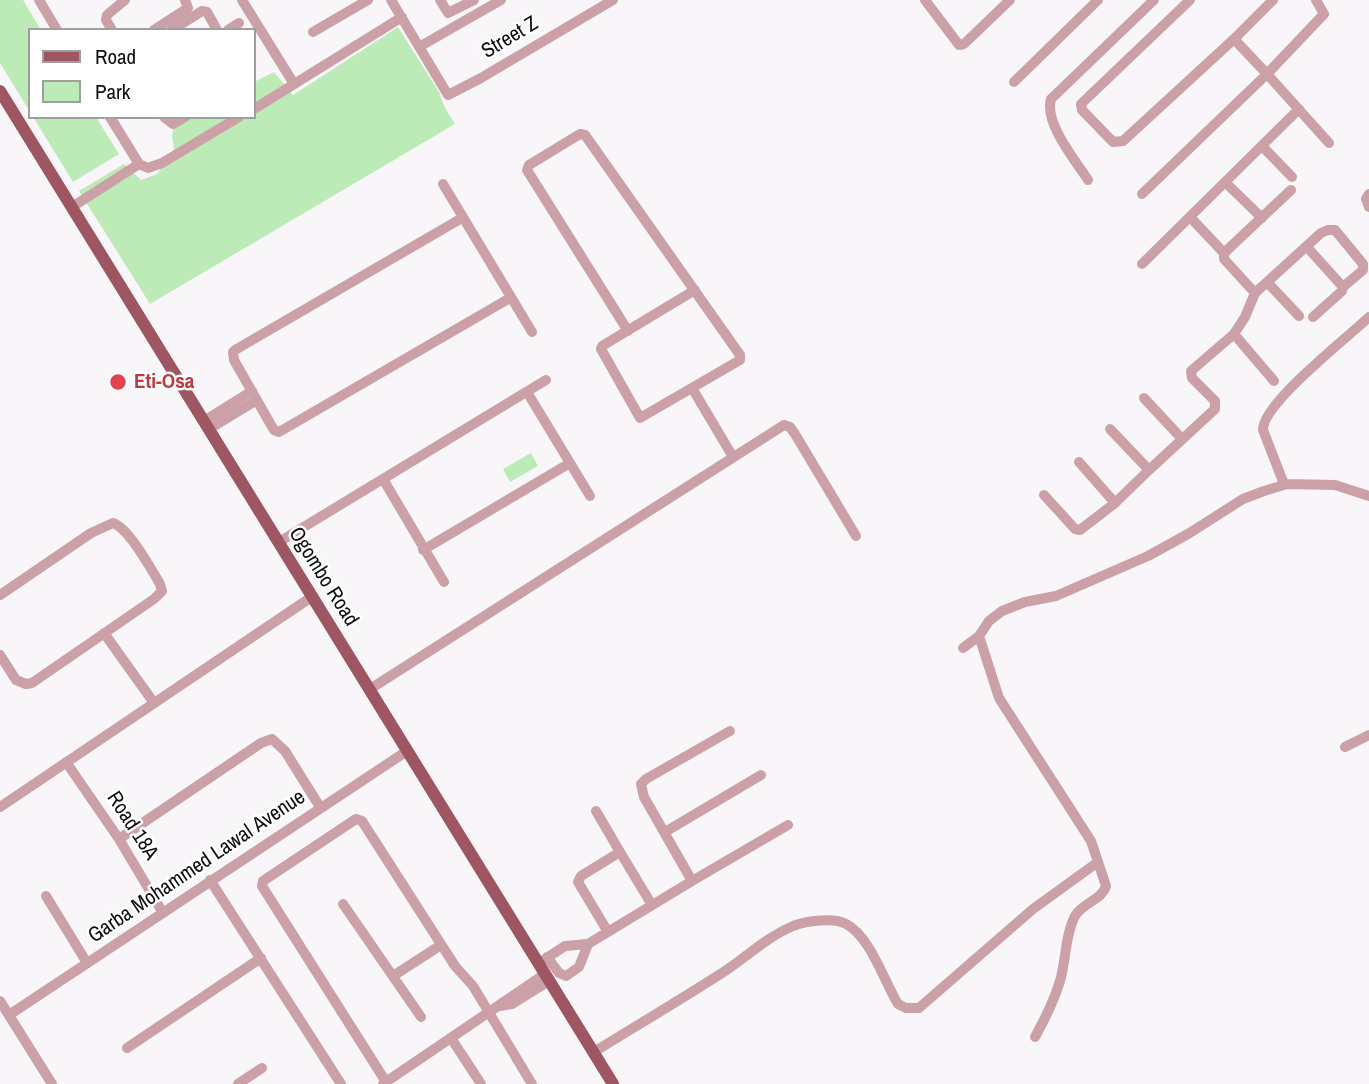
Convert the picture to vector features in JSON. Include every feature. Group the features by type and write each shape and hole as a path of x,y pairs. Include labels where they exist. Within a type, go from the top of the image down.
{"main road":[{"name":"Ogombo Road","path":"0,91 4,105 72,208 313,596 467,851 545,969 613,1084"}],"street":[{"path":"111,28 106,20 107,15 125,0"},
{"path":"242,0 294,84"},
{"path":"343,0 350,11"},
{"path":"313,33 368,0"},
{"path":"391,0 419,47 501,0"},
{"path":"440,0 448,13 474,0"},
{"name":"Street Z","path":"419,47 445,92 452,95 613,0"},
{"path":"925,0 959,45 964,44 1010,0"},
{"path":"1014,82 1098,0"},
{"path":"1087,180 1052,124 1048,109 1051,99 1154,0"},
{"path":"1190,0 1081,104 1082,110 1113,142 1123,141 1273,0"},
{"path":"1142,194 1267,74 1324,14 1316,0"},
{"path":"42,1 56,28"},
{"path":"157,28 185,11 188,8 186,2 198,4 216,28"},
{"path":"178,28 202,11"},
{"path":"256,108 402,17"},
{"path":"231,28 239,23"},
{"path":"1234,38 1329,143"},
{"path":"1142,264 1299,109"},
{"path":"111,119 139,164 148,168 223,122"},
{"path":"167,119 173,124 182,119"},
{"path":"628,331 527,170 529,166 580,134 585,135 695,290 741,358 642,418 638,416 601,349 695,290"},
{"path":"1262,146 1292,177"},
{"path":"72,208 139,164"},
{"path":"1225,182 1262,218"},
{"path":"443,184 532,332"},
{"path":"1224,253 1291,190"},
{"path":"1369,194 1366,199 1369,207"},
{"path":"1190,217 1224,253 1224,259 1255,293"},
{"path":"462,218 233,352 234,360 274,430 279,432 510,298"},
{"path":"1044,495 1075,529 1080,530 1115,502 1215,410 1215,401 1192,378 1191,372 1234,334 1255,293 1325,231 1335,230 1363,264 1363,270 1313,317"},
{"path":"1307,247 1343,287"},
{"path":"1268,283 1299,316"},
{"path":"1284,484 1262,422 1295,383 1369,317"},
{"path":"1234,334 1275,381"},
{"path":"279,542 545,380"},
{"path":"692,388 733,457"},
{"path":"527,391 590,496"},
{"path":"206,425 255,396"},
{"path":"1144,398 1182,439"},
{"path":"370,689 784,425 790,426 856,536"},
{"path":"1110,429 1149,470"},
{"path":"1079,462 1115,502"},
{"path":"423,550 570,463"},
{"path":"383,479 444,582"},
{"path":"963,648 979,636 989,621 1012,606 1056,596 1148,556 1243,499 1284,484 1335,485 1369,496"},
{"path":"0,595 91,533 107,524 116,523 140,553 162,591 42,678 26,684 16,680 0,655"},
{"path":"0,807 313,596"},
{"path":"104,633 154,703"},
{"path":"979,636 999,698 1091,841 1104,878 1105,890 1082,908 1074,919 1060,981 1051,1007 1035,1037"},
{"path":"692,881 644,797 641,784 730,731"},
{"path":"1345,747 1369,735"},
{"path":"119,839 254,748 272,739 285,751 320,807"},
{"name":"Garba Mohammed Lawal Avenue","path":"9,1015 407,751"},
{"name":"Road 18A","path":"66,762 119,839 163,913"},
{"path":"664,832 761,775"},
{"path":"596,811 652,905"},
{"path":"532,1084 494,1010 459,971 359,819 352,820 262,883 385,1083 494,1010 545,969 565,946 588,944 788,825"},
{"path":"608,932 578,882 581,876 620,852"},
{"path":"594,1052 724,972 777,934 796,925 812,922 848,924 869,949 898,1004 906,1008 919,1008 1033,909 1098,862"},
{"path":"210,880 341,1084"},
{"path":"46,896 87,963"},
{"path":"343,904 421,1017"},
{"path":"545,969 566,976 579,967 588,944"},
{"path":"393,976 441,945"},
{"path":"127,1048 261,958"},
{"path":"0,1002 52,1084"},
{"path":"451,1038 479,1080 466,1084"},
{"path":"238,1084 262,1068"}],"green space":[{"path":"0,0 23,0 40,28 28,28 28,109 0,63"},
{"path":"398,27 439,92 455,124 150,304 79,191 124,164 141,180 157,174 174,149 172,136 176,119 256,119 256,81 274,72 293,95"},
{"path":"34,119 97,119 119,154 73,182"},
{"path":"531,453 538,466 510,482 503,469"}],"place":[{"name":"Eti-Osa","path":"118,382"}]}
